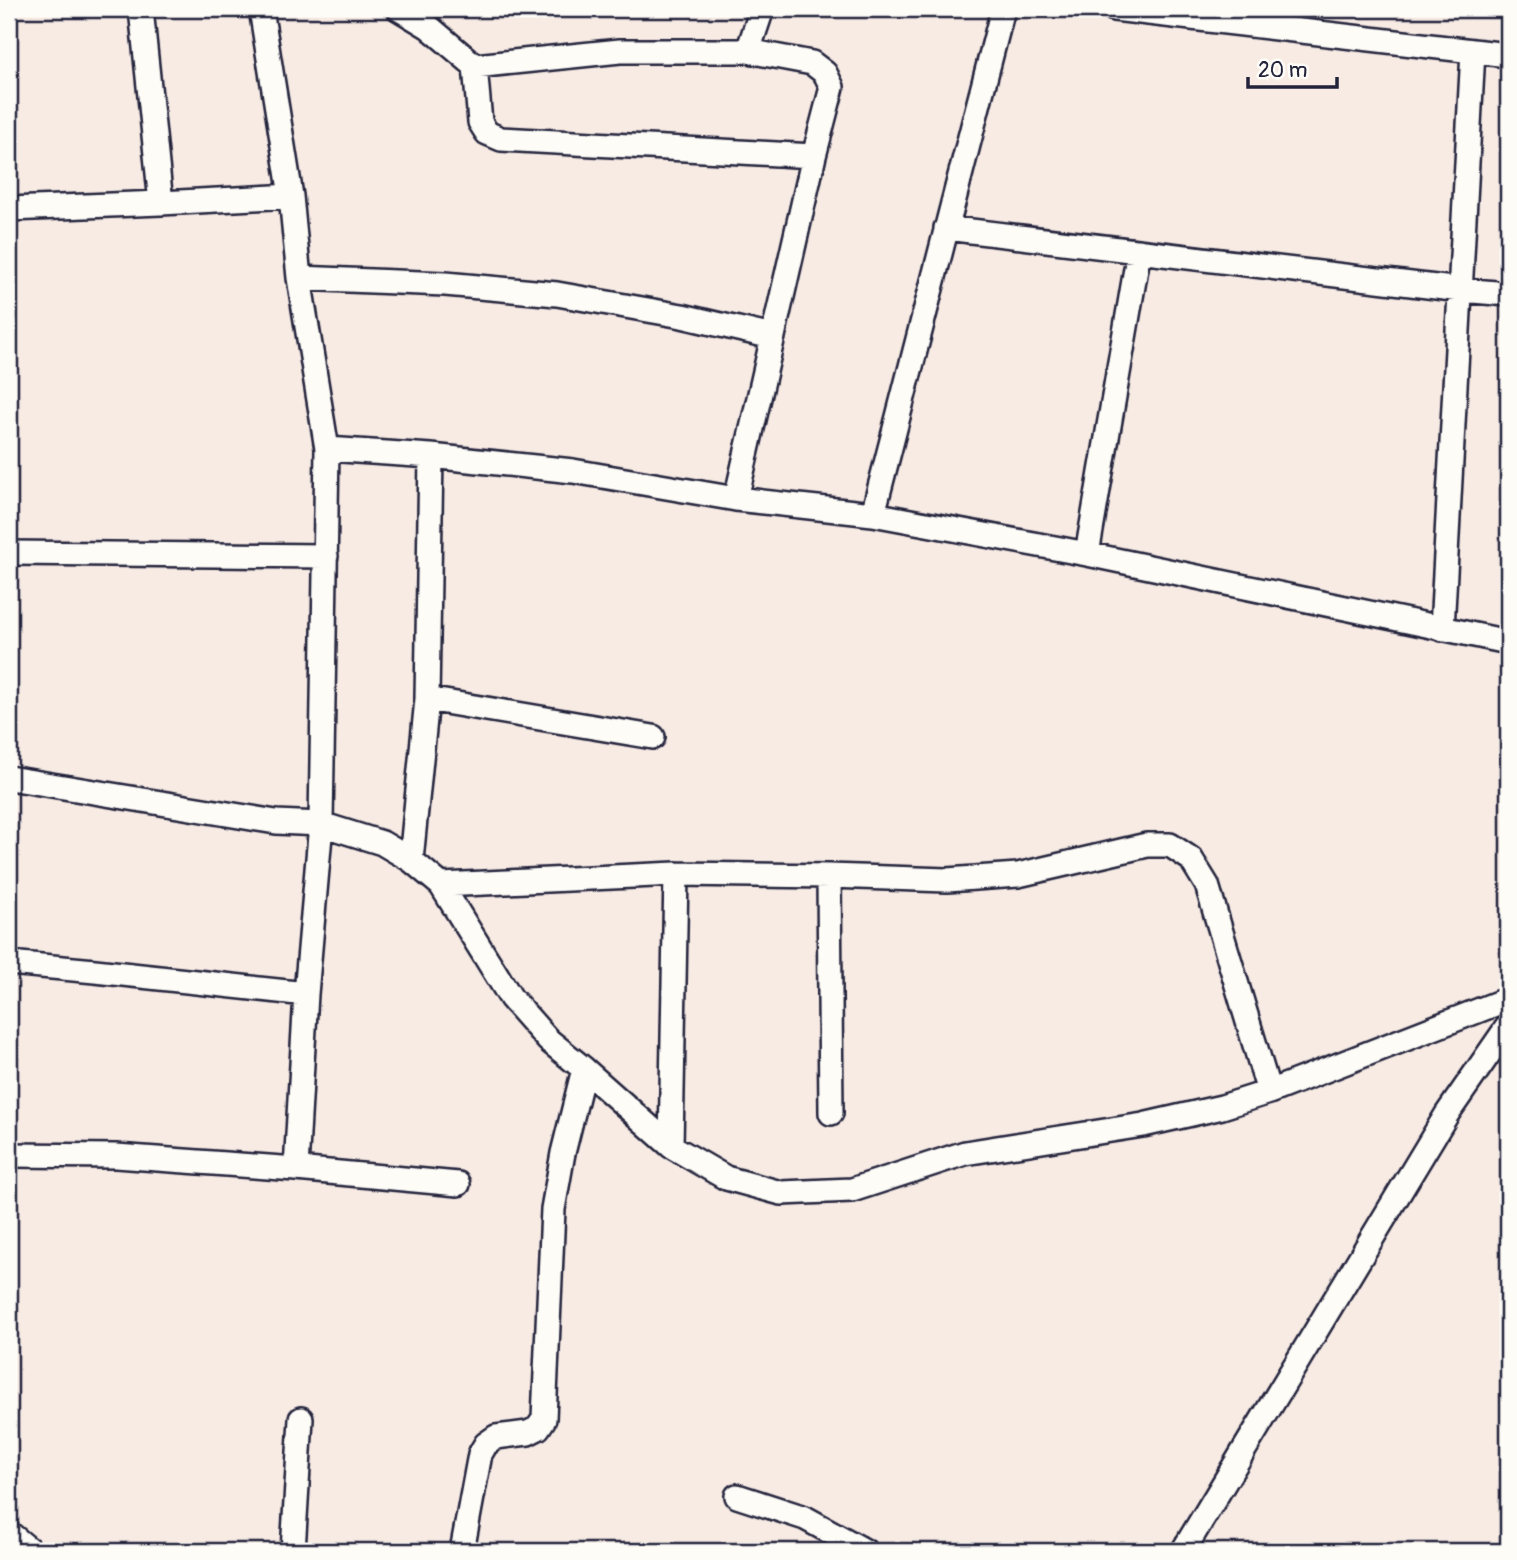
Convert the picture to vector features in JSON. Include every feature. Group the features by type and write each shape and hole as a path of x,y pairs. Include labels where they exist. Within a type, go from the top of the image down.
{"street":[{"path":"141,9 161,204"},
{"path":"261,9 291,196 299,278 327,449 321,824 306,994 296,1169"},
{"path":"398,9 429,27 475,66 480,122 487,134 501,139 814,156"},
{"path":"748,51 762,9"},
{"path":"873,514 1003,9"},
{"path":"1114,9 1508,55"},
{"path":"475,66 620,51 748,51 812,63 825,73 832,87 736,499"},
{"path":"1442,629 1473,51"},
{"path":"9,209 291,196"},
{"path":"946,228 1508,293"},
{"path":"1087,554 1139,251"},
{"path":"299,278 445,284 557,294 682,316 773,337"},
{"path":"327,449 431,456 573,471 736,499 873,514 1087,554 1508,642"},
{"path":"411,860 427,699 431,456"},
{"path":"9,553 326,556"},
{"path":"427,699 653,737"},
{"path":"9,778 276,822 321,824 382,843 411,860 441,884 511,998 548,1040 671,1146 726,1178 780,1193 852,1190 965,1153 1143,1125 1222,1107 1269,1092 1508,999"},
{"path":"441,884 676,874 947,880 1018,875 1147,845 1170,845 1191,859 1207,885 1269,1092"},
{"path":"671,1146 676,874"},
{"path":"828,876 831,1113"},
{"path":"9,963 306,994"},
{"path":"1183,1551 1447,1114 1508,1026"},
{"path":"462,1551 480,1454 486,1444 496,1437 528,1433 538,1428 544,1419 554,1209 563,1153 584,1069"},
{"path":"9,1155 117,1156 458,1184"},
{"path":"293,1551 301,1419"},
{"path":"737,1496 805,1518 865,1551"},
{"path":"9,1533 31,1551"}]}
